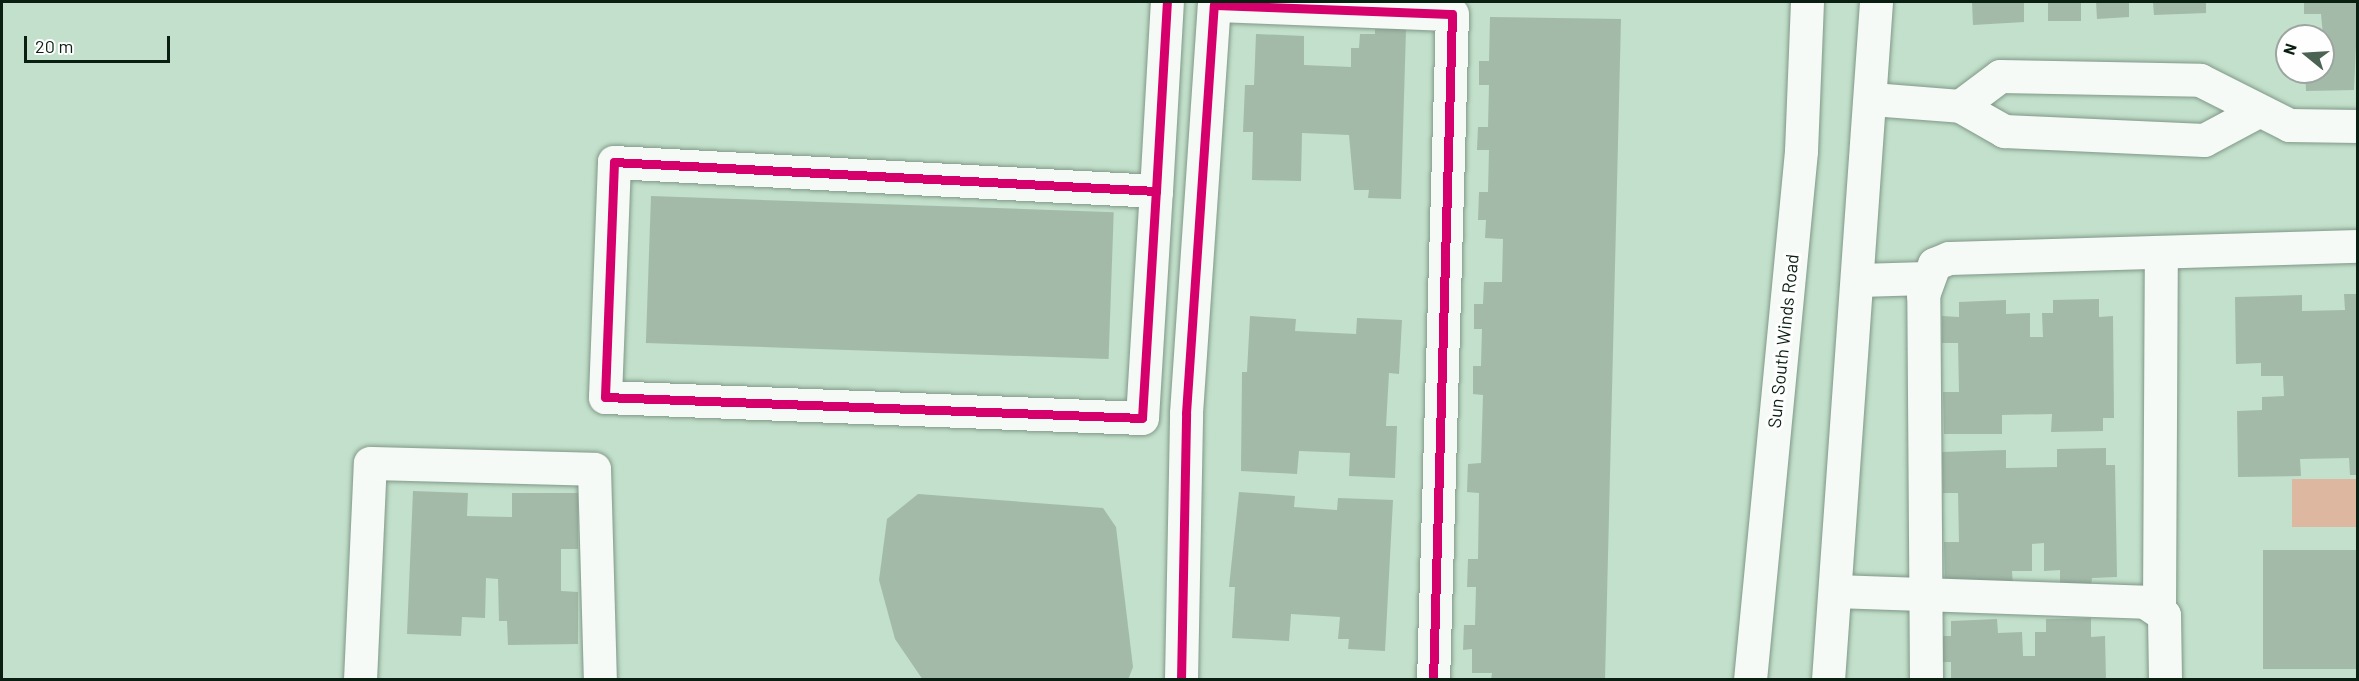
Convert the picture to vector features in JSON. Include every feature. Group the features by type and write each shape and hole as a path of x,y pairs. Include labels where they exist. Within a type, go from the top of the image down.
{"street":[{"path":"1156,191 614,162 605,398 1142,418 1156,191 1167,2"},
{"name":"Sun South Winds Road","path":"1750,680 1801,151 1807,2"},
{"path":"1828,680 1872,99 1876,2"},
{"path":"1181,680 1186,413 1214,5 1452,14 1433,680"},
{"path":"1960,106 2000,76 2200,80 2289,125 2358,126"},
{"path":"1872,99 1960,106 2004,131 2204,140 2258,111"},
{"path":"1926,680 1926,278 1934,264 1948,258 2358,246"},
{"path":"2159,609 2161,252"},
{"path":"1859,280 1926,278"},
{"path":"360,680 370,463 594,469 600,680"},
{"path":"1835,591 2145,602 2159,609 2164,615 2165,680"}],"shaded area":[{"path":"2292,479 2357,479 2357,527 2292,527"}],"building":[{"path":"1972,2 2024,2 2024,22 1973,25"},
{"path":"2048,2 2081,2 2081,21 2048,21"},
{"path":"2096,2 2129,2 2129,17 2097,19"},
{"path":"2153,2 2206,2 2206,13 2154,15"},
{"path":"2304,2 2358,2 2354,90 2306,91 2306,84 2335,84 2335,24 2322,24 2321,14 2304,14"},
{"path":"1490,17 1621,19 1605,680 1491,680 1492,673 1472,673 1472,649 1463,650 1464,625 1475,625 1476,587 1467,587 1468,559 1478,559 1479,493 1467,492 1468,464 1481,463 1483,395 1473,394 1473,366 1481,366 1482,329 1474,329 1474,304 1483,304 1484,282 1502,282 1503,239 1485,238 1486,220 1478,220 1479,192 1488,192 1489,150 1477,150 1478,127 1488,127 1489,85 1479,85 1479,61 1489,61"},
{"path":"1375,29 1406,29 1401,199 1368,198 1369,190 1354,190 1349,135 1302,133 1301,181 1252,180 1253,132 1243,132 1245,85 1254,85 1256,34 1304,36 1304,65 1351,67 1351,48 1359,48 1360,34 1375,34"},
{"path":"651,196 1114,212 1109,359 646,343"},
{"path":"2344,294 2358,294 2358,475 2350,475 2349,458 2300,459 2301,476 2238,477 2237,411 2262,410 2262,397 2284,396 2283,376 2261,376 2261,363 2236,364 2235,297 2302,295 2302,311 2345,310"},
{"path":"2099,299 2099,317 2113,316 2114,418 2103,418 2103,431 2051,432 2052,414 2002,415 2002,434 1944,434 1943,392 1959,392 1958,343 1942,343 1942,316 1959,317 1959,302 2006,300 2006,314 2030,313 2030,337 2043,337 2042,313 2053,313 2053,300"},
{"path":"1250,316 1296,319 1295,331 1356,334 1357,318 1402,320 1399,374 1389,373 1386,426 1397,426 1395,478 1349,476 1350,453 1299,451 1297,474 1241,471 1242,372 1247,372"},
{"path":"2106,448 2106,465 2115,465 2117,577 2092,578 2091,585 2060,586 2060,570 2044,571 2044,543 2032,544 2032,571 2012,571 2013,586 1945,581 1944,542 1959,542 1958,493 1943,493 1942,452 2006,450 2006,468 2057,467 2057,449"},
{"path":"413,491 468,493 467,516 512,517 512,493 578,493 578,549 561,549 561,591 578,592 578,644 508,645 507,621 499,621 498,579 486,578 485,618 462,617 461,636 407,634"},
{"path":"1239,492 1295,496 1294,507 1337,510 1338,498 1393,500 1385,651 1348,649 1349,639 1338,639 1340,617 1291,614 1289,641 1232,638 1235,587 1229,587"},
{"path":"918,494 1103,508 1116,527 1133,667 1128,680 923,680 895,639 879,580 887,519"},
{"path":"2263,550 2358,550 2358,669 2263,669"},
{"path":"2091,618 2091,637 2105,636 2106,680 1951,680 1951,662 1935,662 1934,636 1951,636 1951,621 1997,619 1998,633 2022,632 2023,656 2035,656 2035,632 2046,632 2046,619"}],"cycle path":[{"path":"1156,191 614,162 605,397 1142,418 1156,191 1167,2"},
{"path":"1181,680 1186,413 1214,5 1452,14 1433,680"}]}
